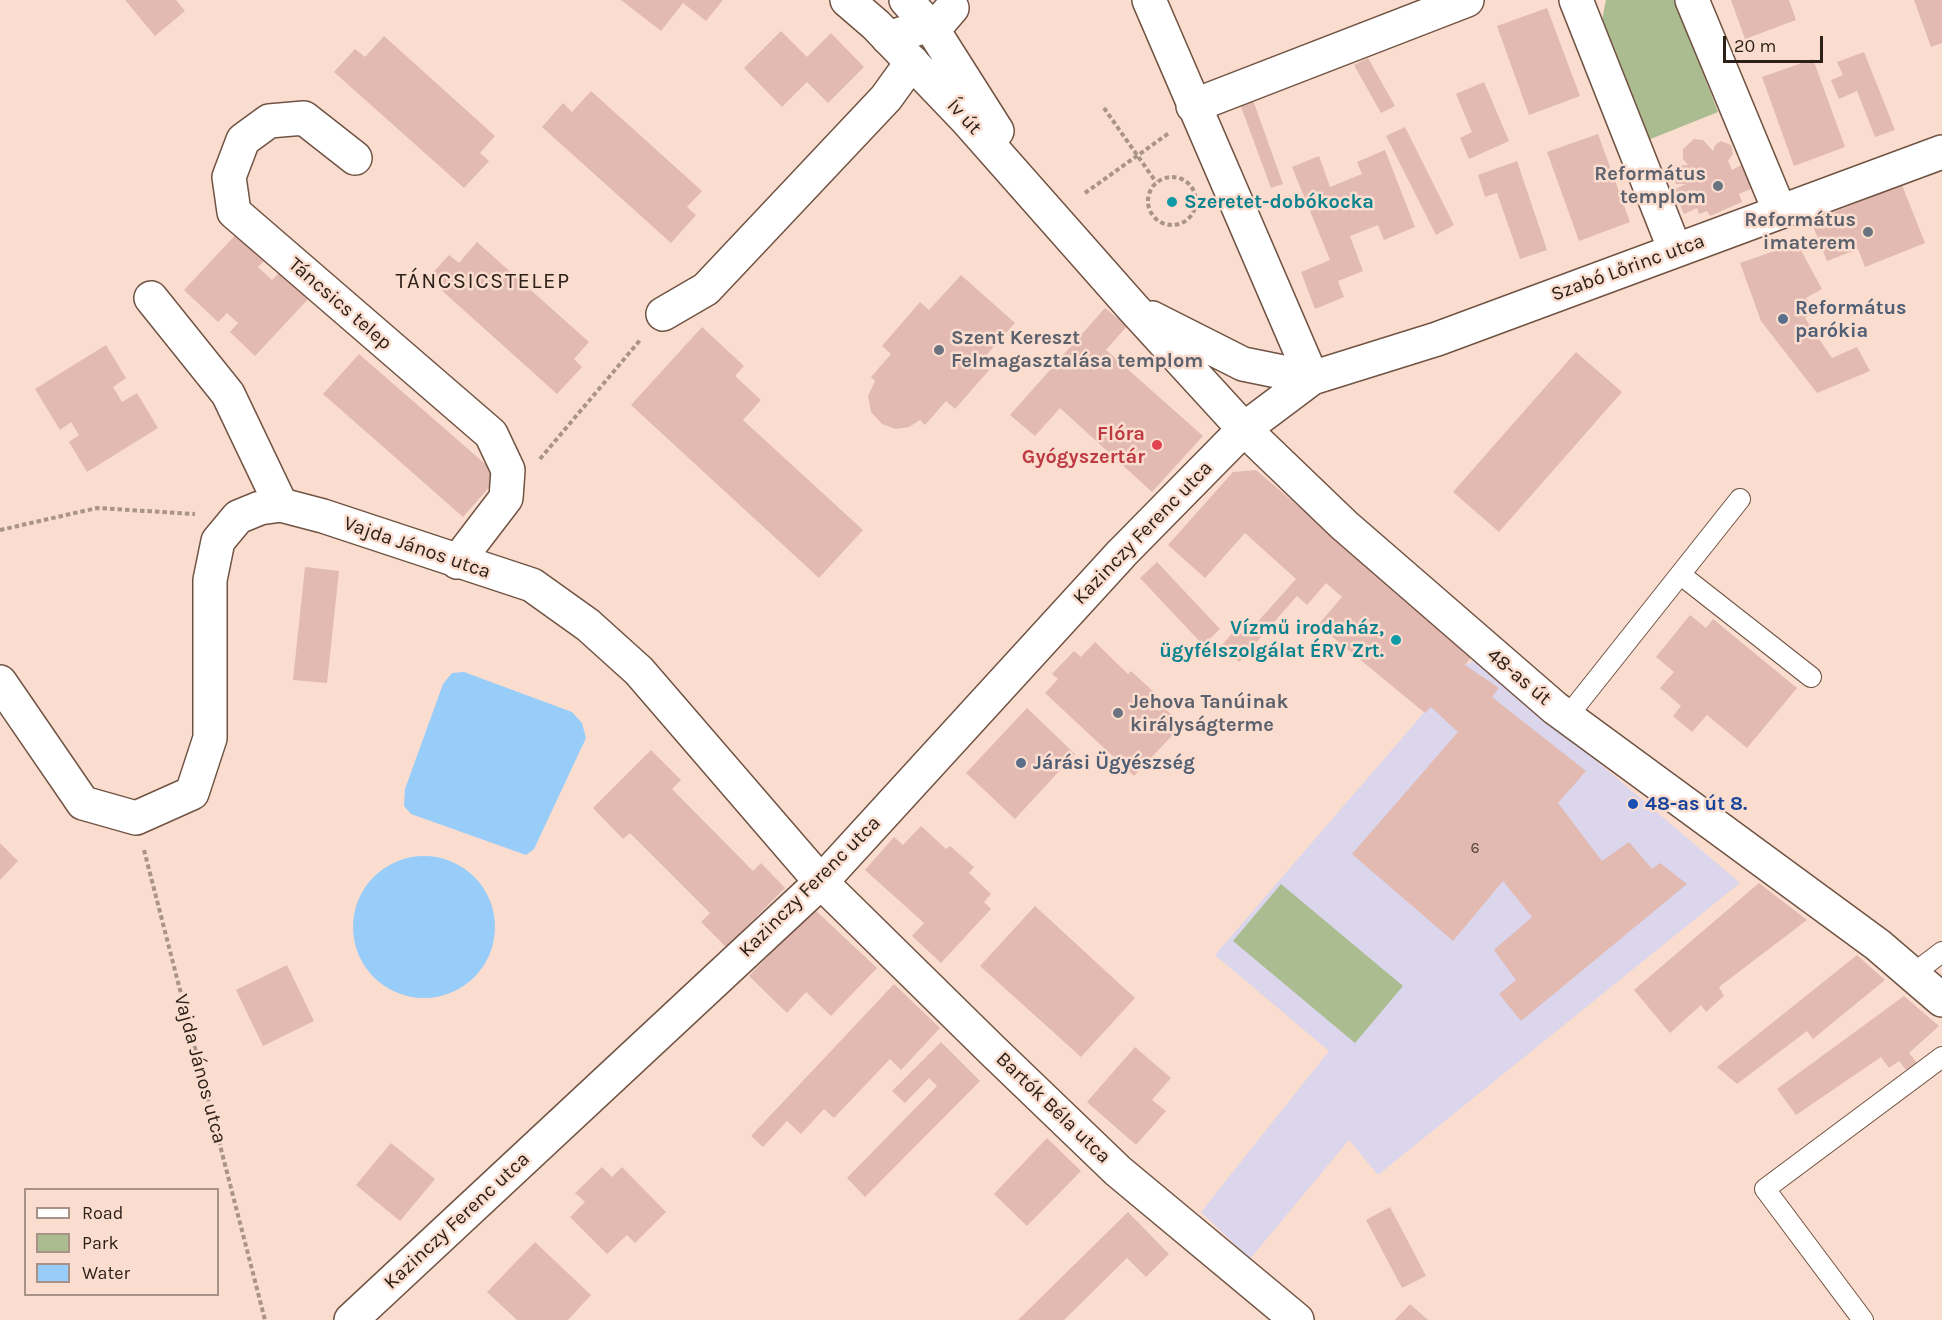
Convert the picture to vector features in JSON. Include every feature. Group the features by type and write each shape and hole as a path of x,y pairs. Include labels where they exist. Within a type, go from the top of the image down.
{"street":[{"name":"Ív út","path":"847,0 912,62 1075,240 1134,309"},
{"name":"Ív út","path":"906,0 945,12 957,66 1003,140 1075,240"},
{"path":"1149,0 1312,378"},
{"path":"1195,110 1467,0"},
{"path":"1576,0 1676,250"},
{"path":"1692,0 1780,212"},
{"path":"888,38 926,26 945,12"},
{"path":"663,314 706,289 886,98 912,62"},
{"name":"Táncsics telep","path":"355,158 304,118 269,121 243,140 229,177 234,212 491,434 508,470 506,498"},
{"name":"Szabó Lőrinc utca","path":"1244,429 1312,378 1437,339 1942,152"},
{"path":"151,298 228,394 281,505"},
{"name":"Szabó Lőrinc utca","path":"1134,309 1243,364 1312,378"},
{"name":"48-as út","path":"1134,309 1244,429 1344,525 1567,717 1869,938 1942,1000"},
{"name":"Kazinczy Ferenc utca","path":"351,1320 822,882 1122,553 1244,429"},
{"path":"457,562 506,498"},
{"name":"Vajda János utca","path":"135,818 192,793 210,738 210,580 218,541 238,517 260,507 281,505 323,516 532,585 588,625 639,671 822,882"},
{"path":"0,682 83,803 135,818"},
{"name":"Bartók Béla utca","path":"822,882 1118,1171 1297,1320"}],"lane":[{"path":"1567,717 1740,499"},
{"path":"1681,575 1811,677"},
{"path":"1913,974 1942,952"},
{"path":"1863,1320 1765,1189 1942,1057"}],"path":[{"path":"1104,108 1156,182"},
{"path":"1085,193 1195,110"},
{"path":"1163,178 1179,178 1191,186 1196,201 1192,216 1186,221 1171,226 1155,219 1150,213 1148,197 1156,182 1163,178"},
{"path":"506,498 663,314"},
{"path":"0,530 97,508 238,517"},
{"name":"Vajda János utca","path":"135,818 266,1320"}],"shaded area":[{"path":"1477,659 1740,883 1378,1175 1349,1140 1250,1259 1201,1212 1329,1051 1215,955 1465,665"}],"green space":[{"path":"1606,0 1675,0 1718,112 1648,140 1602,20"},
{"path":"1281,884 1403,986 1355,1043 1233,941"}],"water":[{"path":"464,672 572,712 582,723 586,738 534,849 526,855 411,814 404,806 405,789 443,684 452,673"},
{"path":"424,856 451,862 474,877 489,900 495,927 489,954 474,977 451,992 424,998 397,992 374,977 359,954 353,927 359,900 374,877 397,862"}],"building":[{"path":"125,0 176,0 185,11 155,36"},
{"path":"621,0 723,0 706,21 683,3 661,31"},
{"path":"1731,0 1789,0 1796,20 1745,39"},
{"path":"1914,0 1942,0 1942,43 1931,47"},
{"path":"1547,8 1580,96 1529,115 1497,26"},
{"path":"781,31 807,57 831,33 864,67 828,103 807,82 782,107 744,68"},
{"path":"384,36 495,136 480,153 489,161 464,188 334,72 355,49 365,57"},
{"path":"1864,52 1895,130 1875,137 1857,91 1839,99 1831,80 1843,75 1837,62"},
{"path":"1368,58 1395,106 1381,113 1354,65"},
{"path":"1813,59 1845,147 1794,166 1762,77"},
{"path":"1484,82 1509,141 1469,159 1460,138 1472,132 1456,94"},
{"path":"591,91 702,191 687,207 696,215 671,243 542,127 563,103 572,112"},
{"path":"1253,100 1283,184 1271,188 1240,104"},
{"path":"1405,127 1454,225 1436,235 1386,136"},
{"path":"1598,134 1630,222 1579,241 1547,152"},
{"name":"Református templom","path":"1694,139 1703,140 1713,151 1715,145 1721,141 1731,145 1733,154 1728,161 1732,170 1743,164 1753,188 1739,194 1742,202 1710,216 1707,211 1699,214 1697,208 1684,214 1673,190 1686,184 1676,184 1671,175 1676,166 1688,165 1683,159 1683,149"},
{"path":"1385,150 1415,227 1384,240 1378,225 1350,236 1363,271 1338,281 1344,297 1315,309 1301,272 1330,260 1292,167 1319,156 1330,187 1362,174 1357,162"},
{"path":"1517,161 1547,250 1520,259 1497,193 1485,197 1478,175"},
{"name":"Református imaterem","path":"1902,185 1925,243 1865,267 1858,249 1827,261 1811,221"},
{"path":"241,229 269,256 258,267 272,280 284,268 312,295 255,356 230,332 238,323 227,313 218,322 184,290"},
{"path":"477,242 589,342 574,359 582,367 557,394 428,278 449,255 459,263"},
{"name":"Református parókia","path":"1797,243 1822,289 1806,298 1815,311 1805,318 1832,358 1857,347 1870,371 1817,393 1761,321 1740,263"},
{"name":"Szent Kereszt Felmagasztalása templom","path":"961,275 1015,323 982,360 991,368 955,409 946,401 925,425 920,420 909,427 896,429 882,424 871,412 868,396 875,381 871,377 891,354 882,346 920,302 929,310"},
{"path":"1105,308 1127,326 1106,350 1203,436 1152,492 1060,408 1035,436 1010,415"},
{"path":"702,327 744,366 735,376 761,400 743,420 863,530 819,578 631,405"},
{"path":"106,345 126,378 113,387 122,402 137,393 158,428 87,472 69,442 79,435 71,422 60,430 35,389"},
{"path":"1576,352 1622,392 1499,532 1453,492"},
{"path":"359,354 499,476 463,517 323,394"},
{"path":"1256,470 1473,655 1465,665 1499,688 1492,697 1586,771 1558,803 1602,861 1629,842 1652,869 1660,863 1687,884 1521,1021 1499,994 1516,980 1494,950 1532,917 1503,881 1453,941 1352,854 1458,732 1431,707 1425,713 1318,625 1342,597 1326,583 1307,605 1297,596 1239,662 1221,646 1236,629 1244,637 1296,579 1245,533 1205,578 1168,545 1233,472"},
{"path":"1157,562 1220,629 1203,645 1140,578"},
{"path":"305,567 339,571 327,683 293,680"},
{"path":"1690,615 1706,628 1713,619 1797,688 1747,748 1707,715 1692,732 1673,716 1681,706 1660,688 1674,672 1656,657"},
{"name":"Jehova Tanúinak királyságterme","path":"1095,642 1128,674 1131,671 1159,697 1156,700 1182,725 1134,776 1045,693 1058,679 1052,674 1074,651 1081,657"},
{"name":"Járási Ügyészség","path":"1027,708 1075,754 1015,819 966,773"},
{"path":"651,750 681,780 672,789 753,871 761,863 785,888 726,947 701,922 710,913 630,833 623,839 593,808"},
{"path":"921,826 946,849 950,846 974,867 969,873 991,894 984,902 991,909 941,963 912,936 924,923 865,870 894,837 903,845"},
{"path":"0,843 18,861 0,880"},
{"path":"1759,883 1807,920 1719,987 1724,996 1706,1012 1701,1005 1670,1033 1634,990"},
{"path":"1035,906 1135,998 1081,1057 980,966"},
{"path":"813,908 877,968 831,1016 806,992 787,1013 749,976"},
{"path":"1857,955 1885,980 1813,1039 1807,1031 1737,1084 1717,1067"},
{"path":"287,965 314,1021 263,1046 236,990"},
{"path":"894,984 940,1028 901,1070 890,1059 834,1118 824,1109 801,1134 787,1121 763,1147 751,1136"},
{"path":"1904,996 1939,1026 1909,1053 1917,1063 1907,1071 1899,1061 1889,1068 1881,1057 1796,1115 1777,1089"},
{"path":"941,1042 980,1081 865,1197 847,1178 937,1086 929,1078 905,1103 892,1091"},
{"path":"1135,1047 1171,1078 1152,1100 1166,1111 1136,1145 1087,1102"},
{"path":"1047,1138 1081,1171 1027,1226 994,1194"},
{"path":"391,1143 435,1179 400,1221 356,1185"},
{"path":"602,1167 612,1177 622,1167 666,1212 635,1243 627,1235 607,1254 570,1217 585,1202 575,1193"},
{"path":"1390,1207 1426,1276 1402,1288 1366,1220"},
{"path":"1128,1212 1169,1254 1146,1277 1127,1258 1064,1320 1018,1320"},
{"path":"535,1242 591,1295 568,1320 517,1320 487,1292"},
{"path":"1410,1304 1428,1320 1395,1320"}],"place":[{"name":"Református templom","path":"1718,186"},
{"name":"Szeretet-dobókocka","path":"1172,202"},
{"name":"Református imaterem","path":"1868,232"},
{"name":"Református parókia","path":"1783,319"},
{"name":"Szent Kereszt Felmagasztalása templom","path":"939,350"},
{"name":"Flóra Gyógyszertár","path":"1157,445"},
{"name":"Vízmű irodaház, ügyfélszolgálat ÉRV Zrt.","path":"1396,640"},
{"name":"Jehova Tanúinak királyságterme","path":"1118,713"},
{"name":"Járási Ügyészség","path":"1021,763"},
{"name":"48-as út 8.","path":"1633,804"}],"district":[{"name":"TÁNCSICSTELEP","path":"483,282"}]}
